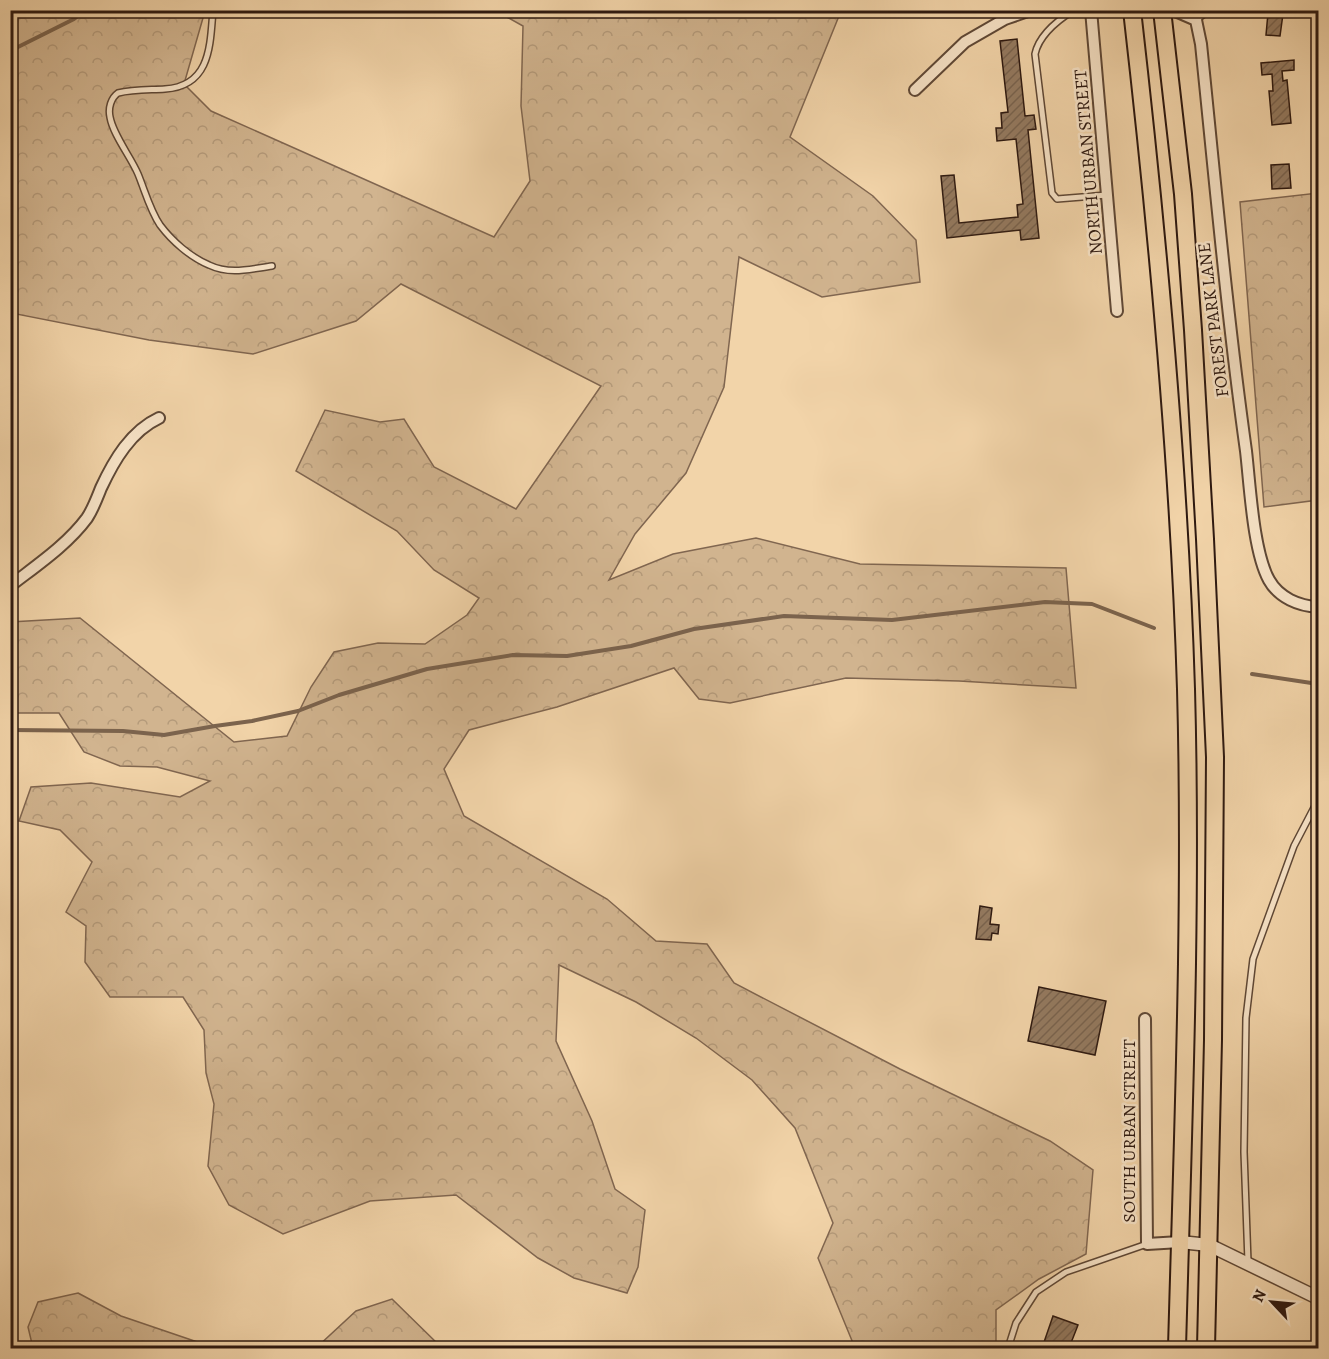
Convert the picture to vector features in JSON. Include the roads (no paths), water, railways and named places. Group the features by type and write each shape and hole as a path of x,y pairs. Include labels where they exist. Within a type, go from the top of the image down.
{"highway":[{"path":"1132,10 1154,197 1165,327 1186,688 1188,905 1178,1348"},
{"path":"1162,10 1183,194 1192,318 1215,757 1213,1040 1206,1348"}],"street":[{"path":"915,90 965,42 1005,19 1031,10"},
{"name":"NORTH URBAN STREET","path":"1091,10 1117,311"},
{"path":"1173,10 1196,21"},
{"name":"FOREST PARK LANE","path":"1196,21 1201,44 1238,391 1257,539 1269,580 1278,592 1304,606 1318,607"},
{"path":"10,586 63,544 82,524 125,445 144,425 159,418"},
{"name":"SOUTH URBAN STREET","path":"1145,1019 1147,1244 1180,1242"},
{"path":"1180,1242 1209,1245 1318,1298"}],"lane":[{"path":"213,10 209,53 200,73 187,83 169,89 118,93 114,96 109,108 110,121 138,173 155,216 182,248 198,260 231,272 272,266"},
{"path":"1074,10 1047,32 1041,39 1035,54 1052,193 1058,199 1107,195"},
{"path":"1196,21 1210,10"},
{"path":"1248,1264 1244,1152 1246,1018 1253,958 1294,846 1318,800"},
{"path":"1010,1348 1016,1323 1036,1292 1066,1272 1147,1244"}],"waterway":[{"path":"10,51 74,19 86,10"},
{"path":"10,730 123,731 164,735 298,711 339,695 427,669 513,655 567,656 631,646 694,629 784,616 892,620 1045,602 1092,604 1154,628"},
{"path":"1252,674 1318,684"}]}
